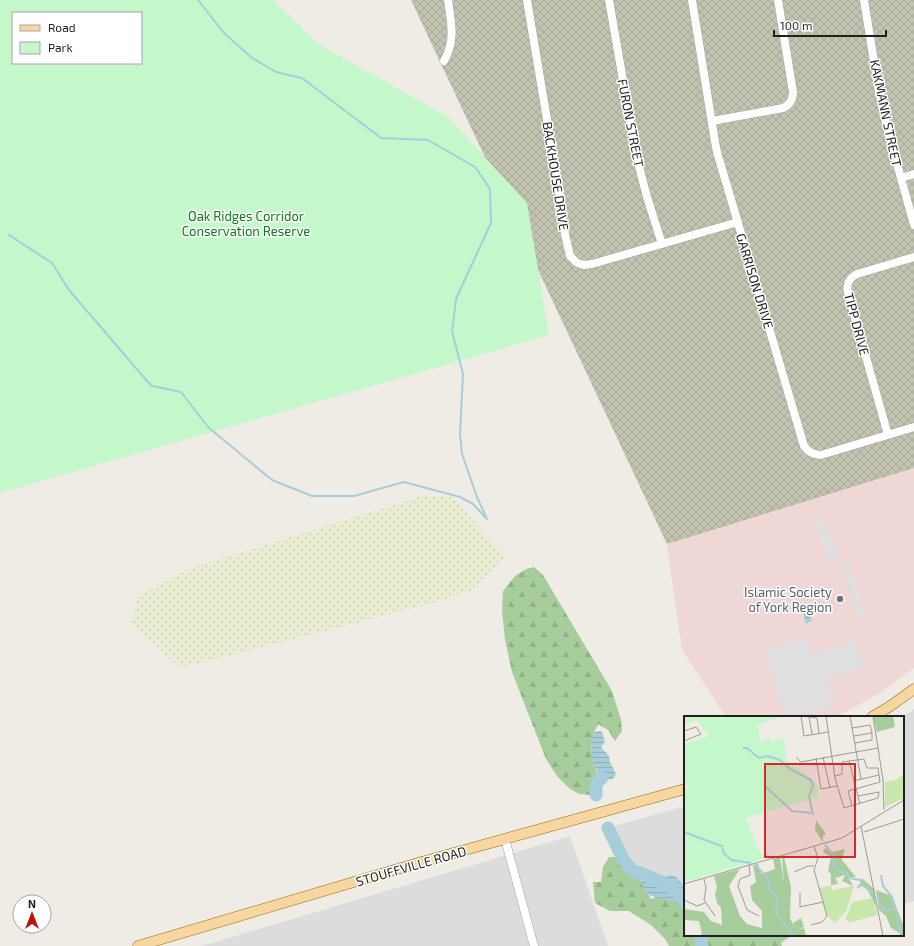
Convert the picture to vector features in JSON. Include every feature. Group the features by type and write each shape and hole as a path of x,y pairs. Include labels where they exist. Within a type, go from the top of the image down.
{"main road":[{"path":"874,716 914,689"},
{"name":"STOUFFVILLE ROAD","path":"138,946 418,863 684,789"}],"street":[{"path":"444,61 451,46 452,35 448,0"},
{"name":"BACKHOUSE DRIVE","path":"527,0 565,234 570,256 577,263 588,265 738,222"},
{"name":"FURON STREET","path":"609,0 636,155 647,197 662,244"},
{"name":"GARRISON DRIVE","path":"692,0 717,152 805,448 815,455 821,455 914,427"},
{"path":"712,121 783,108 792,101 793,92 778,0"},
{"name":"KAKMANN STREET","path":"864,0 879,92 889,135 914,225"},
{"path":"901,178 914,174"},
{"name":"TIPP DRIVE","path":"888,435 847,288 850,279 857,274 914,257"},
{"path":"505,839 534,946"}],"shaded area":[{"path":"411,0 914,0 914,468 667,544"},
{"path":"914,468 914,668 880,693 839,716 725,716 682,650 667,544"},
{"path":"426,495 451,496 506,557 472,590 434,603 180,668 132,623 137,597 188,569"},
{"path":"823,518 839,558 830,561 815,521"},
{"path":"849,561 865,618 859,620 843,563"},
{"path":"806,636 812,654 855,640 864,667 826,679 835,706 806,716 805,712 792,716 786,716 764,650"},
{"path":"914,709 914,901 904,904 904,716"},
{"path":"684,806 684,887 680,881 672,875 663,877 648,870 634,872 624,861 608,828"},
{"path":"570,836 608,946 202,946"}],"green space":[{"name":"Oak Ridges Corridor Conservation Reserve","path":"0,0 273,0 318,44 448,117 527,203 549,335 0,493"},
{"path":"534,567 543,575 612,691 621,720 622,731 615,741 608,730 598,724 595,731 592,739 592,754 595,769 602,783 591,795 579,794 569,788 557,776 546,759 512,672 505,640 502,610 503,591 515,576 526,569"},
{"path":"609,857 621,857 637,874 651,899 664,894 684,900 684,936 792,936 781,943 782,946 669,946 665,939 651,925 629,911 610,911 595,903 593,882 601,882 603,867"}],"water":[{"path":"818,605 820,611 810,614 812,621 806,623 802,610"},
{"path":"595,732 602,732 605,742 601,747 609,756 610,762 616,774 613,779 606,779 600,775 593,762 591,745"},
{"path":"648,870 663,877 672,875 676,877 684,887 684,902 681,904 674,903 668,899 652,896 646,892 642,886 642,872"}],"waterway":[{"path":"198,0 224,33 252,58 276,72 302,78 381,138 428,140 475,167 490,189 491,223 456,299 452,331 463,374 460,434 462,454 477,497 487,519"},
{"path":"9,235 52,263 69,290 152,386 181,392 208,427 272,480 312,496 354,496 404,482 460,497 473,504 485,517"},
{"path":"596,795 597,783 602,778"},
{"path":"608,828 624,861 634,872 641,873 672,887 684,901"},
{"path":"701,936 702,946"}],"place":[{"name":"Islamic Society of York Region","path":"840,599"}]}
